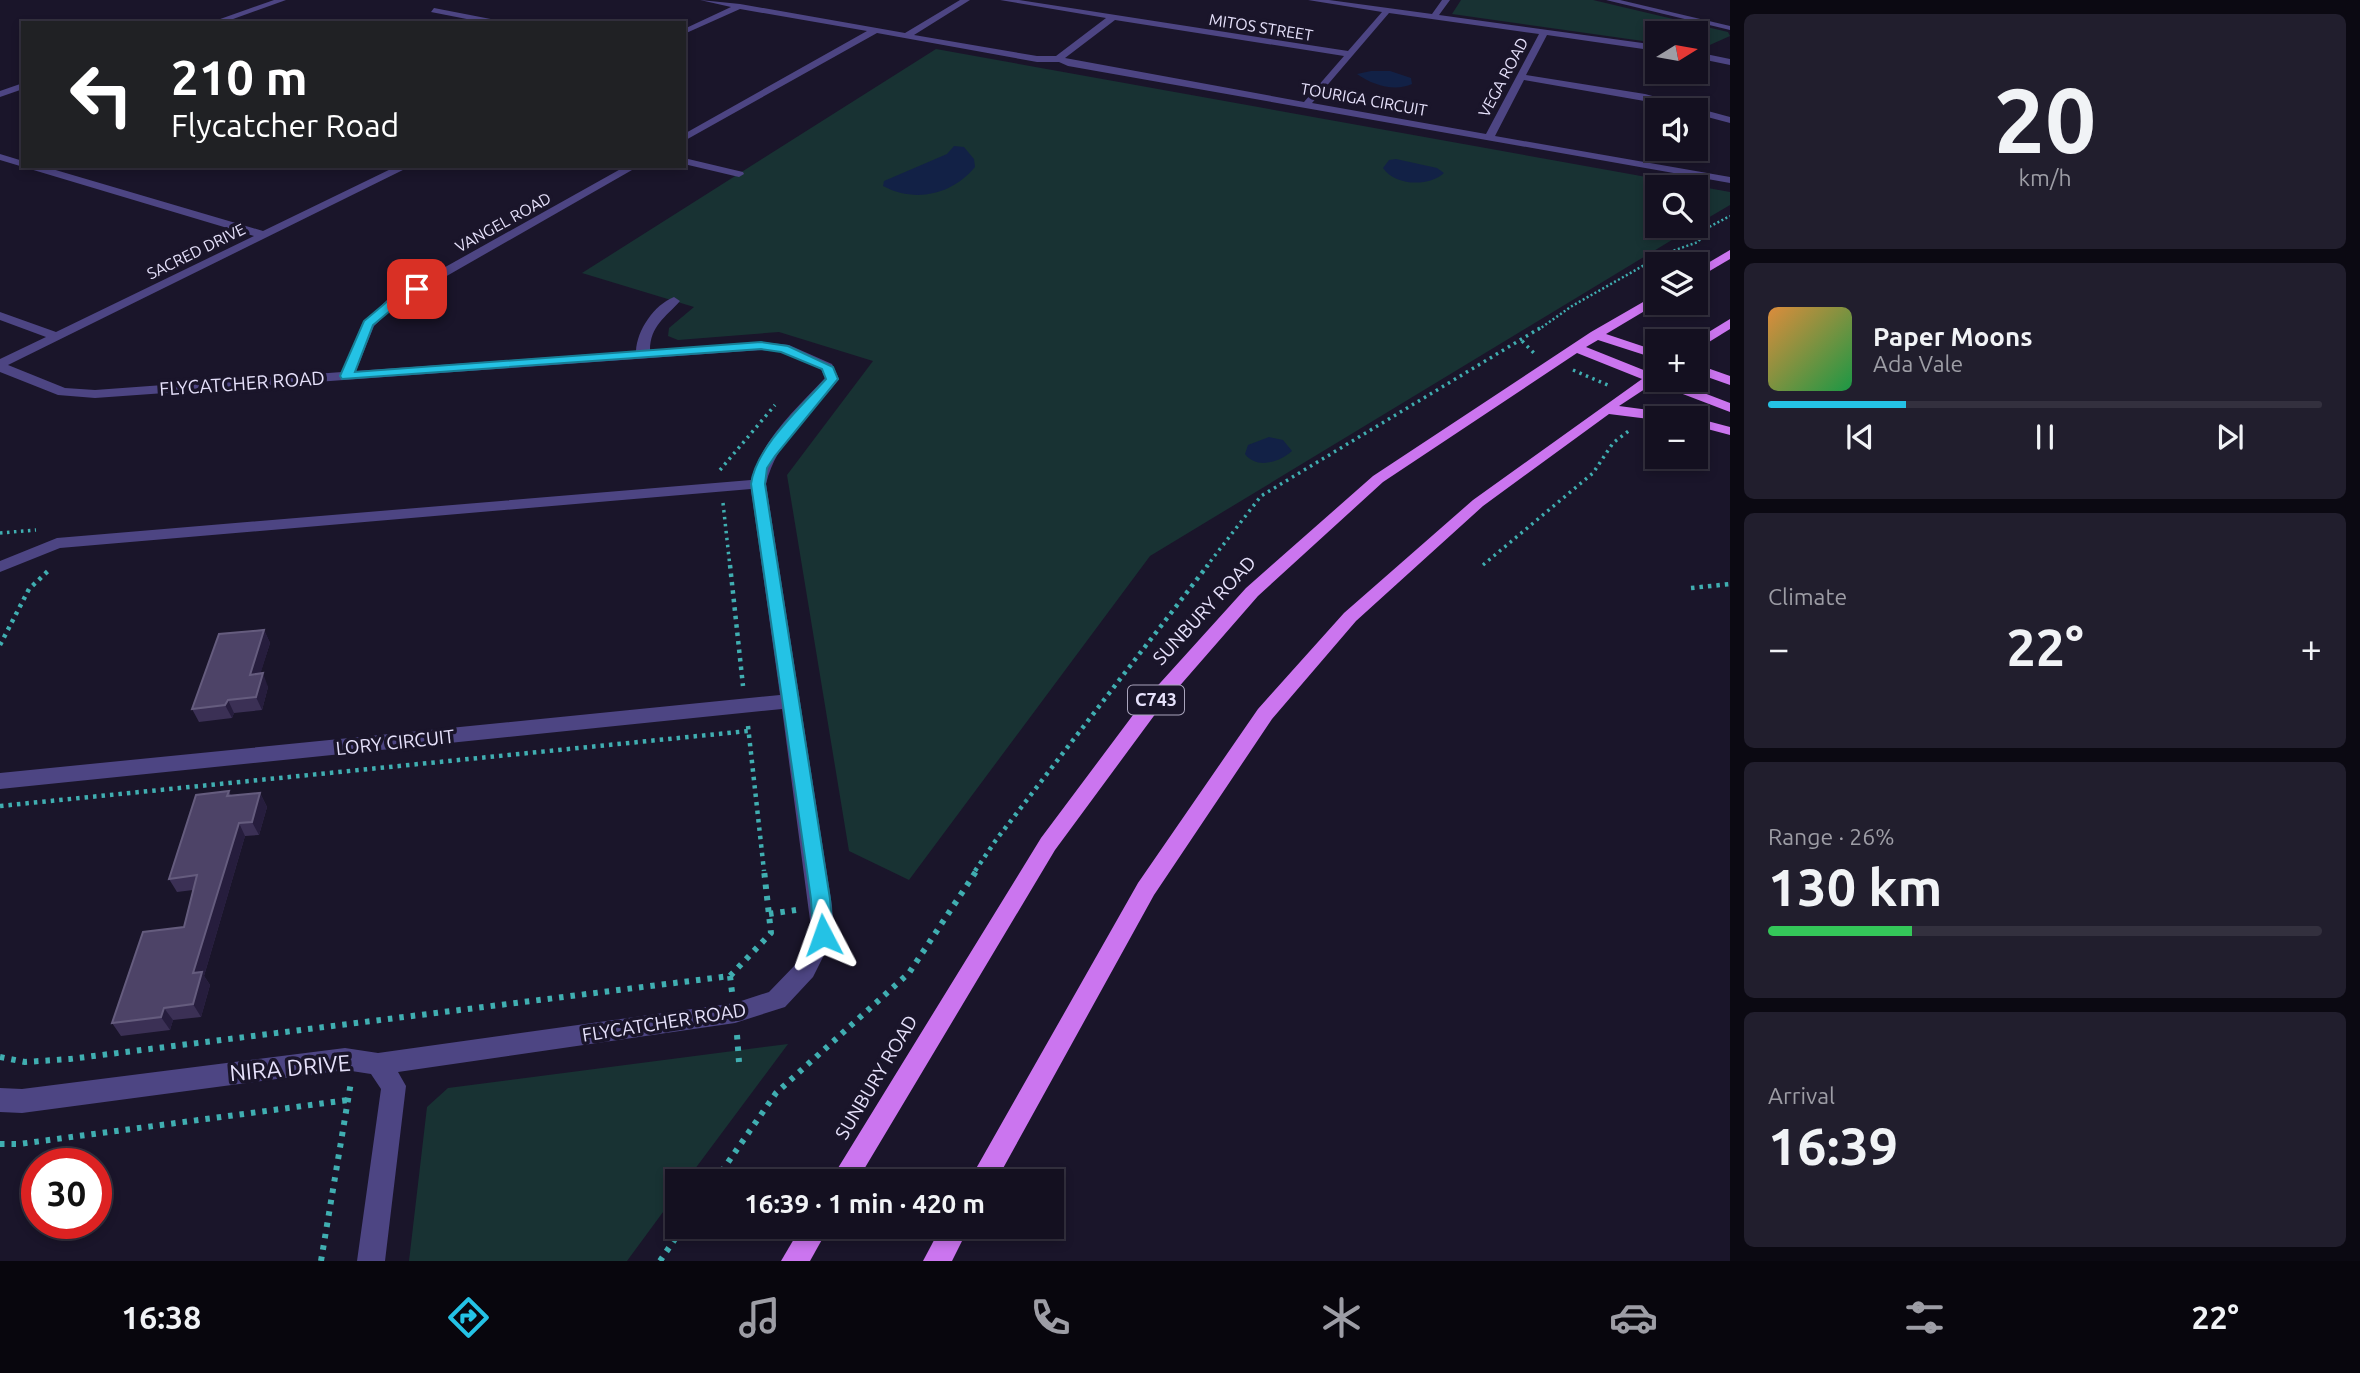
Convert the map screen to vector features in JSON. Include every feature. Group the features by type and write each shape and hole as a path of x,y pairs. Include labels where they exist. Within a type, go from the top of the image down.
{"main road":[{"path":"1708,268 1730,254"},
{"name":"SUNBURY ROAD","path":"850,1169 1048,844 1149,708 1252,592 1378,479 1645,305"},
{"path":"1708,338 1730,323"},
{"path":"1596,335 1645,351"},
{"path":"1576,348 1645,373"},
{"path":"1708,373 1730,381"},
{"path":"989,1169 1146,889 1265,713 1350,617 1478,503 1606,409 1645,384"},
{"path":"1691,392 1730,408"},
{"path":"1606,409 1645,414"},
{"path":"1708,425 1730,431"},
{"path":"795,1261 809,1239"},
{"path":"937,1261 950,1239"}],"street":[{"path":"219,21 282,0"},
{"name":"TOURIGA CIRCUIT","path":"704,0 1037,59 1061,59 1730,180"},
{"path":"906,36 966,0"},
{"name":"MITOS STREET","path":"1004,0 1349,54"},
{"path":"1312,0 1645,46"},
{"path":"1433,18 1446,0"},
{"path":"1610,0 1730,28"},
{"path":"686,31 740,6"},
{"path":"434,10 491,21"},
{"path":"1306,105 1386,12"},
{"path":"1061,59 1060,55 1112,18"},
{"path":"686,136 876,30"},
{"name":"VEGA ROAD","path":"1489,138 1545,31"},
{"path":"1709,57 1719,51"},
{"path":"1709,57 1730,62"},
{"path":"1521,78 1649,98"},
{"path":"0,94 21,87"},
{"path":"1708,114 1730,120"},
{"path":"0,157 21,163"},
{"path":"686,161 739,174"},
{"path":"37,168 264,235"},
{"name":"SACRED DRIVE","path":"0,365 402,168"},
{"name":"VANGEL ROAD","path":"347,376 368,324 393,302 630,168"},
{"path":"643,354 642,340 647,325 674,301"},
{"path":"0,316 56,337"},
{"name":"FLYCATCHER ROAD","path":"0,365 63,392 95,394 761,346 784,348 827,367 832,379 769,454 760,468 758,484 821,899 823,935 805,970 777,1000 736,1013 366,1062"},
{"path":"0,567 57,543 722,495 758,484"},
{"name":"LORY CIRCUIT","path":"0,781 791,701"},
{"name":"NIRA DRIVE","path":"0,1100 22,1101 345,1059 366,1062 394,1086 372,1261"}],"path":[{"path":"1522,341 1535,355 1630,394"},
{"path":"743,683 720,469 775,405"},
{"path":"1483,565 1593,473 1613,443 1636,425"},
{"path":"709,505 722,495"},
{"path":"0,645 29,589 44,572 54,568"},
{"path":"1691,588 1730,584"},
{"path":"0,806 748,731 771,933 730,976 362,1020 70,1059 25,1062 0,1058"},
{"path":"321,1261 348,1100 366,1062 362,1020"},
{"path":"0,1144 19,1144 348,1100"},
{"path":"660,1261 675,1239"}],"green space":[{"path":"1461,0 1593,0 1682,21 1645,21 1645,41 1452,14"},
{"path":"1708,27 1728,32 1730,36 1708,46"},
{"path":"936,49 1645,177 1645,238 1675,238 1652,252 1645,252 1645,256 1150,556 909,880 849,851 787,475 873,361 779,332 678,340 668,336 669,328 694,307 582,273"},
{"path":"1708,188 1730,192 1730,205 1708,218"},
{"path":"788,1044 695,1169 665,1169 665,1209 627,1261 409,1261 427,1107 448,1088"}],"water":[{"path":"1390,71 1411,78 1412,84 1384,86 1357,74"},
{"path":"954,146 964,147 974,159 975,167 955,184 944,190 920,195 883,186 884,181 947,154"},
{"path":"1396,159 1437,168 1444,173 1430,181 1404,181 1388,174 1383,168 1389,160"},
{"path":"1269,437 1283,440 1292,451 1281,459 1268,463 1255,462 1245,454 1248,445"}],"building":[{"path":"264,630 250,675 263,673 256,697 228,700 225,705 192,709 219,634"},
{"path":"229,791 227,796 260,793 252,822 239,823 193,973 202,972 193,1004 164,1008 161,1017 112,1023 143,932 184,927 197,875 169,879 196,795"}],"route":[{"path":"417,289 393,302 368,324 347,376 761,346 784,348 827,367 831,372 832,379 769,454 760,468 758,484 821,899 823,935"}]}
